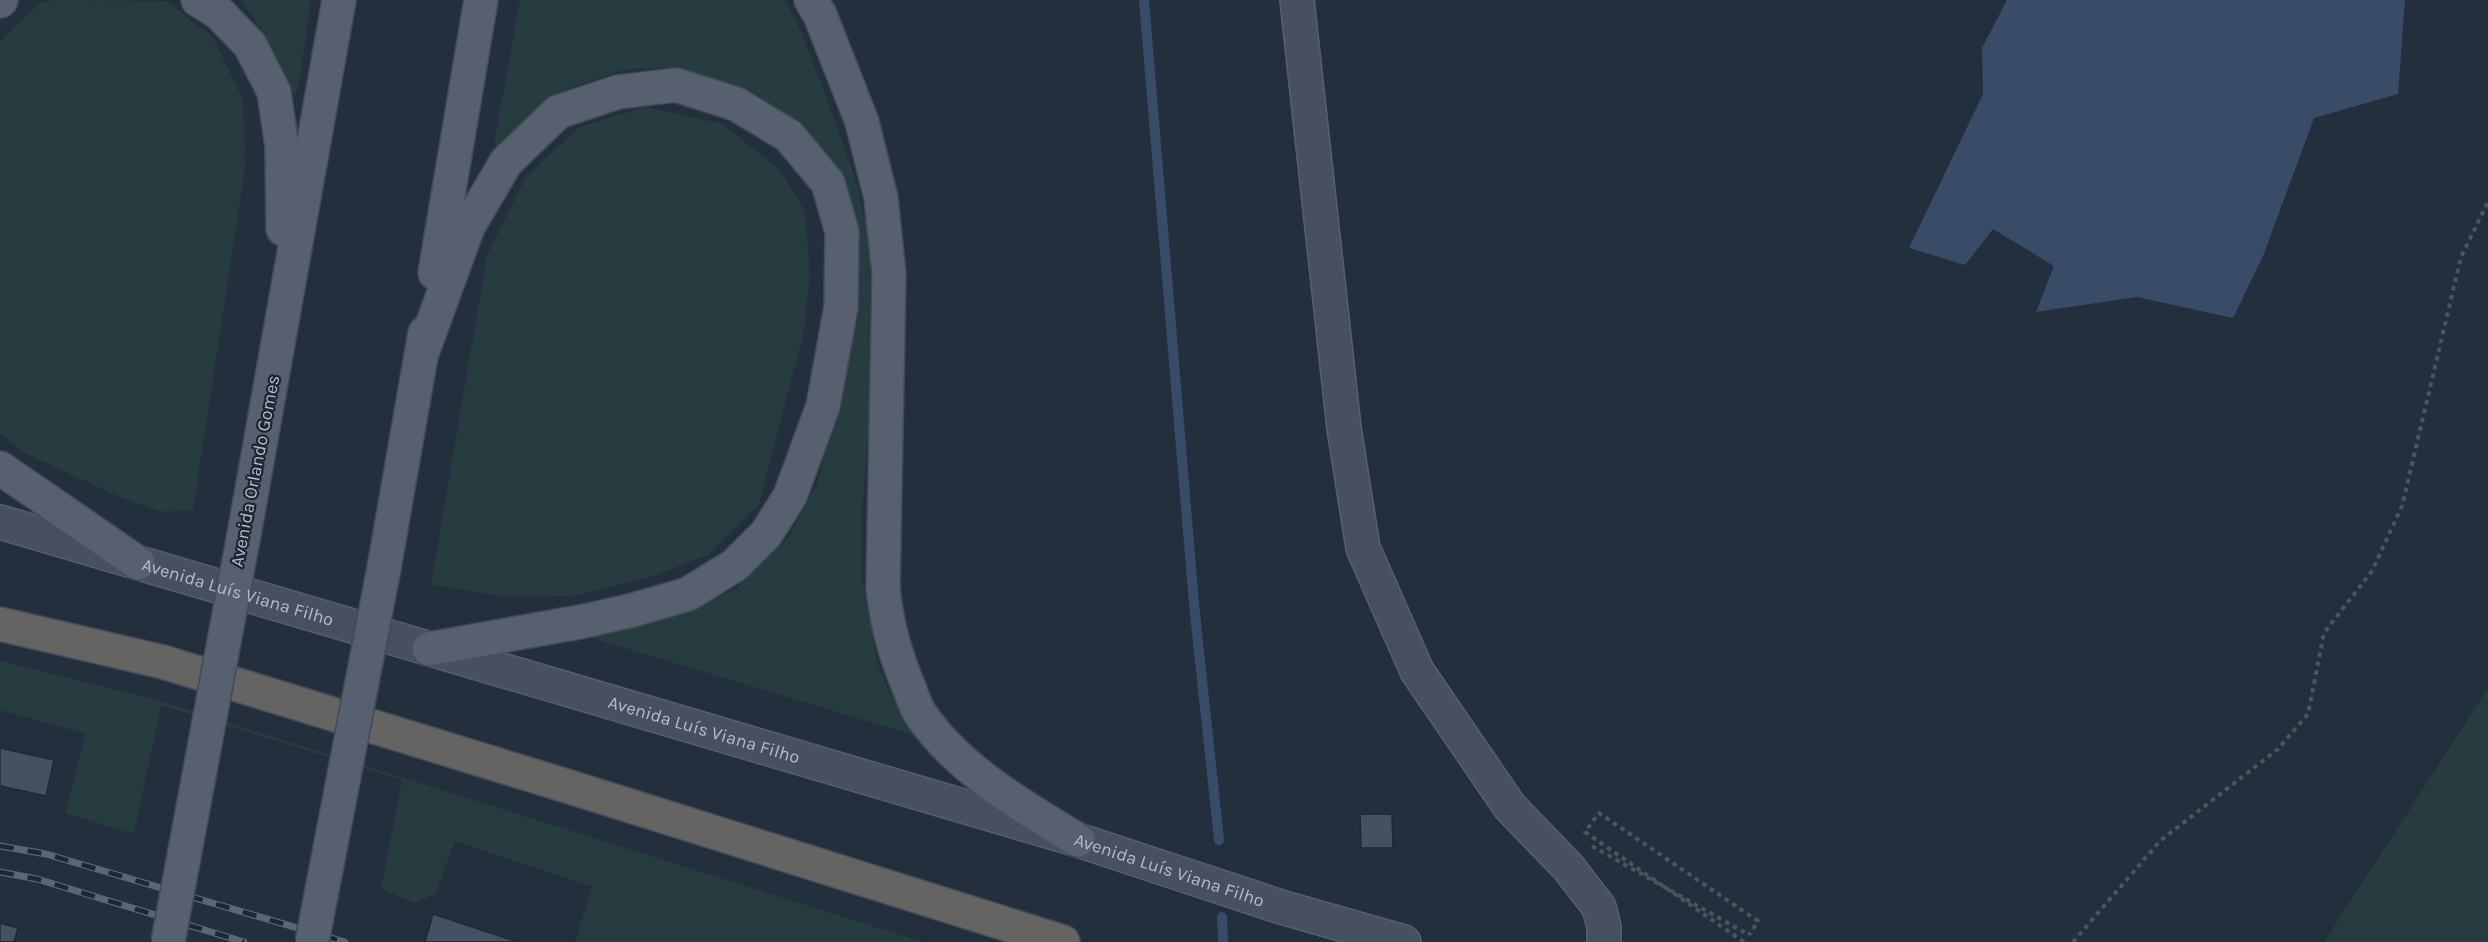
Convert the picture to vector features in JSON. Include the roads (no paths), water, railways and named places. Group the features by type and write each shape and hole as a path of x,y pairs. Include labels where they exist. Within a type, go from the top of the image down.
{"highway":[{"path":"0,624 163,662 1063,942"}],"main road":[{"path":"198,0 219,13 250,45 274,92 282,147 284,207 279,345"},
{"name":"Avenida Orlando Gomes","path":"168,942 279,345 339,0"},
{"path":"312,942 384,568 481,0"},
{"path":"811,0 820,15 861,122 881,198 889,274 883,588 888,628 920,714 948,746 980,775 1022,806 1086,843"},
{"path":"1297,0 1344,428 1363,548 1417,671 1509,807 1568,867 1599,907 1604,927 1604,942"},
{"path":"422,353 468,227 506,162 558,112 618,92 676,85 736,104 789,136 828,183 842,232 841,307 823,406 790,496 766,534 735,565 688,594 585,621 429,649"},
{"path":"0,468 138,563"},
{"name":"Avenida Luís Viana Filho","path":"0,522 1086,843 1281,907 1404,942"}],"water":[{"path":"2007,0 2405,0 2398,94 2314,118 2263,256 2233,318 2137,297 2036,312 2054,266 1993,229 1965,265 1909,248 1983,94 1982,48"}],"waterway":[{"path":"1144,0 1194,604 1219,840"},
{"path":"1222,917 1223,942"}],"railway":[{"path":"0,846 46,854 345,942"},
{"path":"0,872 37,879 244,942"}]}
